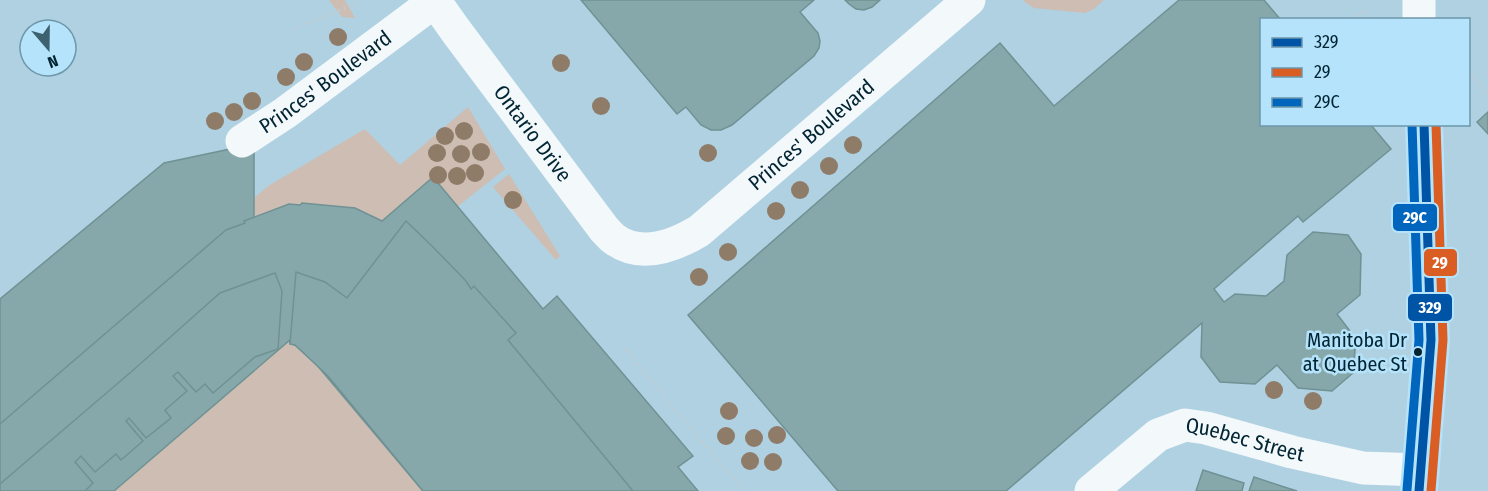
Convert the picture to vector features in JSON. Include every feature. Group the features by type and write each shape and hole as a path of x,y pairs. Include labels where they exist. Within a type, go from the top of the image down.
{"street":[{"name":"Princes' Boulevard","path":"242,141 285,113 435,0"},
{"name":"Ontario Drive","path":"435,0 456,32 604,229 614,239 636,249 645,249"},
{"name":"Princes' Boulevard","path":"645,249 659,249 674,244 699,231 969,0"},
{"path":"1419,0 1419,18"},
{"path":"1420,481 1431,340 1424,126"},
{"name":"Quebec Street","path":"1091,491 1158,435 1185,425 1206,428 1292,452 1420,481"}],"path":[{"path":"294,29 364,0"},
{"path":"1356,18 1365,10"},
{"path":"1470,75 1488,95"},
{"path":"626,349 743,491"}],"shaded area":[{"path":"329,0 345,0 355,18 342,17"},
{"path":"1104,0 1085,13 1034,8 1023,1"},
{"path":"468,107 505,169 457,207 543,308 557,296 693,456 678,468 698,491 0,491 0,416 268,186 365,129 400,165"},
{"path":"509,174 560,256 556,260 493,187"}],"building":[{"path":"581,0 814,0 800,12 818,33 819,48 814,56 732,125 721,130 711,130 701,125 686,107 677,114"},
{"path":"845,0 880,0 864,10 856,9"},
{"path":"1179,0 1264,0 1279,18 1260,18 1260,126 1372,126 1391,149 1303,222 1298,216 1214,289 1224,302 1235,294 1266,296 1284,281 1287,255 1313,232 1348,235 1361,254 1360,295 1337,314 1356,339 1353,373 1332,391 1298,388 1277,365 1255,384 1220,382 1201,357 1202,323 1006,491 838,491 688,315 1000,43 1054,106"},
{"path":"1488,112 1488,134 1477,122"},
{"path":"254,144 254,238 216,252 0,437 0,299 164,163"},
{"path":"433,177 543,309 557,296 693,456 678,467 698,491 423,491 316,364 295,345 290,344 290,340 114,491 0,491 0,424 226,230 289,204 300,205 302,203 355,208 382,221"},
{"path":"406,221 466,281 471,289 474,286 516,333 508,340 633,491 423,491 328,376 295,345 290,344 296,272 325,282 347,298"},
{"path":"275,273 282,291 278,349 255,357 213,393 205,384 196,392 178,372 173,376 187,391 165,410 171,418 146,438 129,418 126,421 143,441 121,460 116,454 95,472 81,456 75,462 93,483 85,491 0,491 0,484 220,293"},
{"path":"1203,470 1244,483 1242,491 1196,491"},
{"path":"1254,477 1281,486 1297,491 1249,491"}],"transit line":[{"name":"29C","path":"1407,490 1419,340 1412,126"},
{"name":"329","path":"1419,491 1431,340 1424,126"},
{"name":"29","path":"1431,491 1443,340 1436,126"}],"place":[{"name":"Manitoba Dr at Quebec St","path":"1418,352"}]}
